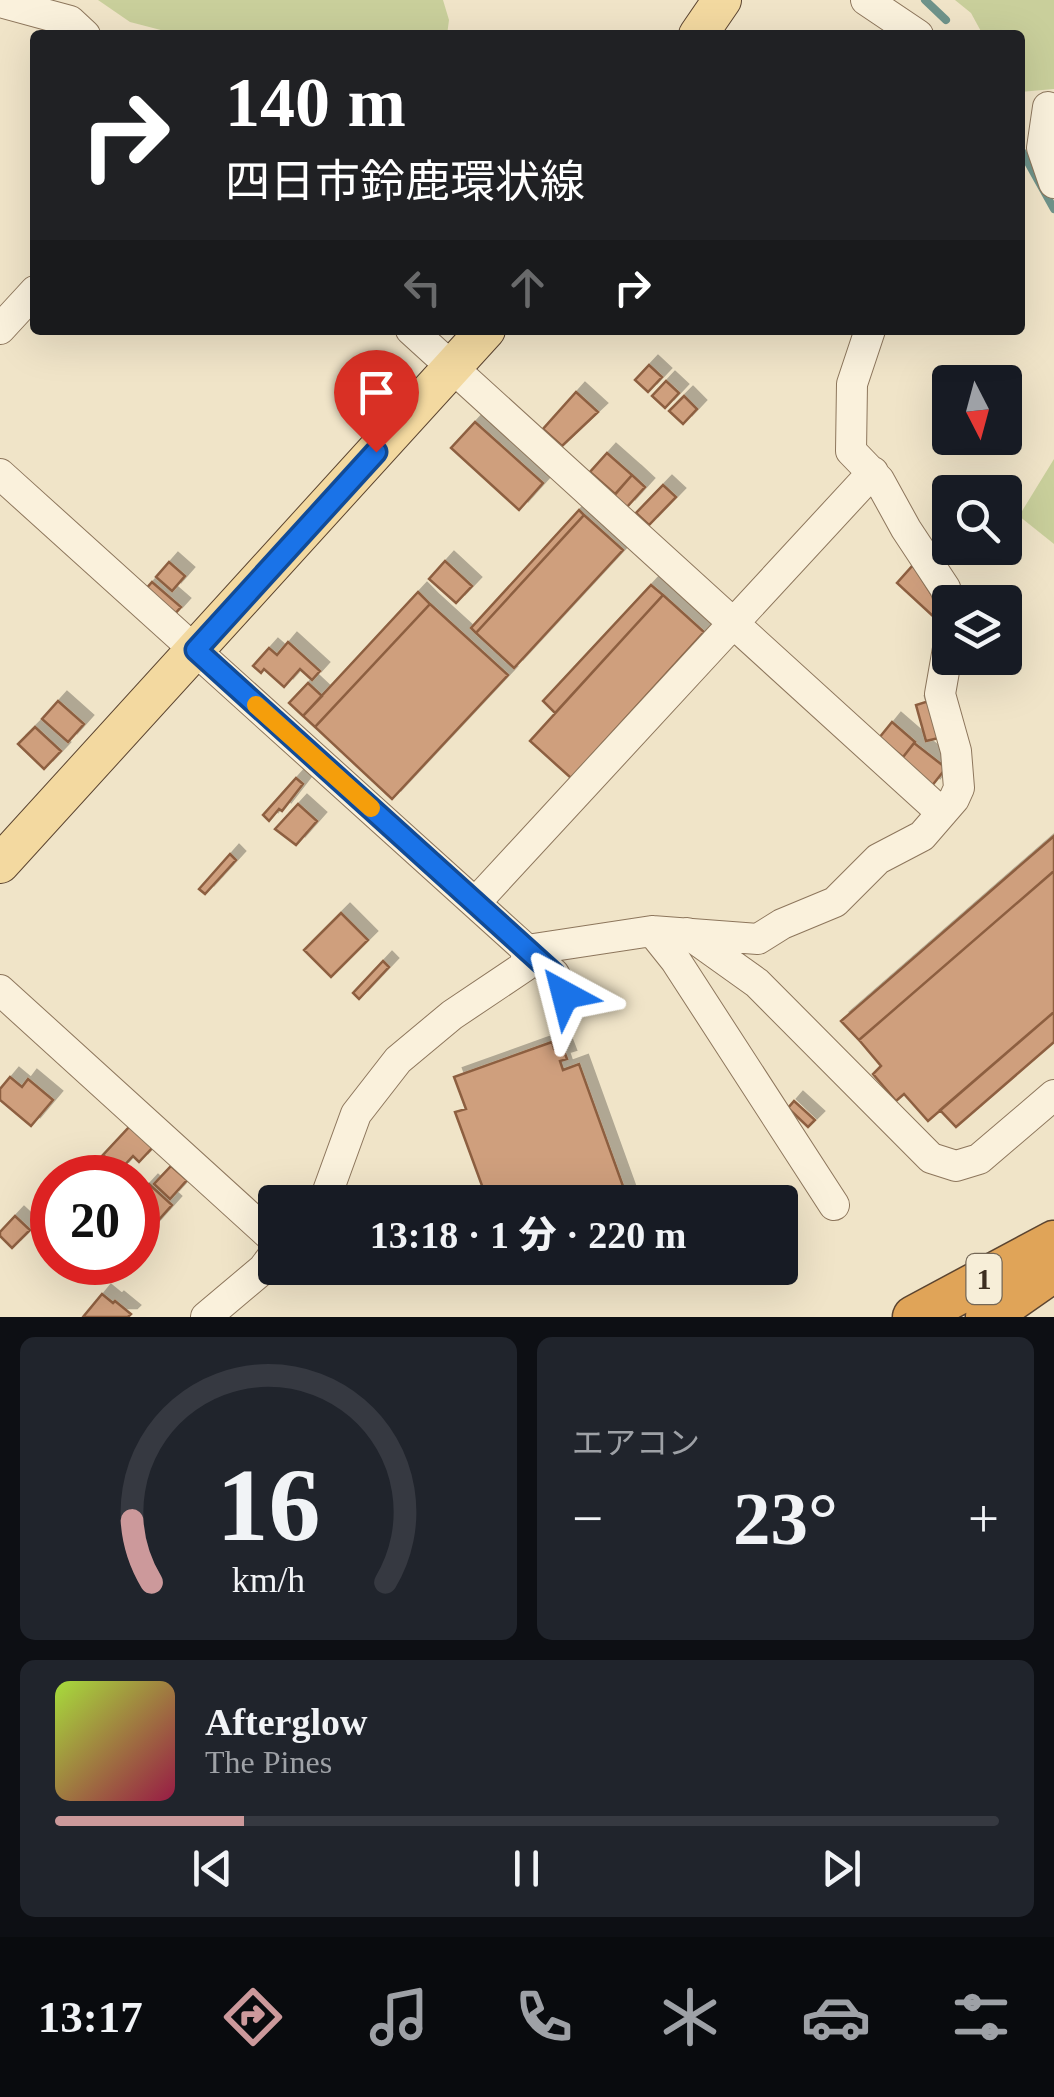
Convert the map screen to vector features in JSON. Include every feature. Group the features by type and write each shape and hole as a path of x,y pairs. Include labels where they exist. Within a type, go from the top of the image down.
{"highway":[{"name":"1","path":"914,1317 1054,1242"},
{"name":"1","path":"987,1317 1054,1270"},
{"name":"1","path":"1006,1317 1054,1281"}],"main road":[{"path":"701,30 722,0"},
{"path":"0,864 482,335"}],"street":[{"path":"866,0 911,30"},
{"path":"0,2 70,22 79,30"},
{"path":"1041,105 1042,148 1054,183"},
{"path":"0,329 30,296"},
{"path":"417,335 942,812"},
{"path":"868,335 852,384 850,450 873,472 943,585"},
{"path":"474,902 873,472"},
{"path":"0,474 554,974 565,995"},
{"path":"527,950 652,931 758,939 782,924 835,902 878,859 922,836 954,799 959,788 956,751 940,694 943,675"},
{"path":"652,931 676,961 834,1205"},
{"path":"685,932 757,983 930,1158 956,1166 979,1159 1054,1095"},
{"path":"330,1185 356,1114 398,1060 452,1015 525,966 527,950"},
{"path":"0,990 258,1225"},
{"path":"206,1317 258,1273"}],"green space":[{"path":"98,0 443,0 449,20 448,30 161,30 130,22"},
{"path":"955,0 1054,0 1054,89 1025,92 1025,30 980,30 971,13"},
{"path":"1054,459 1054,544 1022,518 1022,511"}],"building":[{"path":"649,365 662,377 648,392 635,380"},
{"path":"666,381 679,393 665,408 652,396"},
{"path":"576,392 598,412 562,446 543,429"},
{"path":"684,396 697,409 683,424 669,411"},
{"path":"475,422 543,483 519,510 451,448"},
{"path":"607,453 632,475 615,494 590,472"},
{"path":"632,475 645,487 626,508 613,497"},
{"path":"663,485 676,497 649,525 636,513"},
{"path":"579,510 584,515 476,633 471,628"},
{"path":"584,515 623,550 514,668 476,633"},
{"path":"445,561 472,586 456,603 429,579"},
{"path":"169,562 185,576 172,591 156,577"},
{"path":"913,565 932,595 932,615 897,583"},
{"path":"152,582 181,607 173,616 145,590"},
{"path":"651,585 663,595 555,713 543,701"},
{"path":"418,592 430,604 315,727 303,716"},
{"path":"663,595 704,632 571,778 530,741"},
{"path":"430,604 508,675 392,799 315,727"},
{"path":"288,642 320,671 312,680 300,669 284,687 264,669 261,673 253,666 269,648 277,655"},
{"path":"308,683 322,696 303,716 289,703"},
{"path":"932,700 943,737 926,741 916,705"},
{"path":"58,701 84,724 68,742 42,719"},
{"path":"892,722 915,742 903,757 879,738"},
{"path":"35,727 61,751 44,769 18,744"},
{"path":"914,743 946,768 931,787 900,761"},
{"path":"296,778 303,784 269,821 263,815"},
{"path":"298,804 317,821 296,845 275,829"},
{"path":"1054,836 1054,871 859,1040 841,1021"},
{"path":"230,854 236,860 205,894 199,889"},
{"path":"1054,871 1054,1012 928,1121 904,1094 896,1101 873,1074 881,1066 859,1040"},
{"path":"341,913 368,940 331,977 304,950"},
{"path":"383,961 389,967 359,999 353,993"},
{"path":"1054,1012 1054,1042 956,1127 940,1110"},
{"path":"552,1042 554,1049 562,1046 567,1059 560,1061 563,1070 579,1064 623,1185 482,1185 455,1112 466,1109 454,1077"},
{"path":"10,1077 22,1087 28,1079 53,1100 31,1126 0,1100 0,1089"},
{"path":"794,1101 815,1120 808,1127 788,1108"},
{"path":"130,1126 153,1147 146,1155 103,1155"},
{"path":"171,1166 187,1180 170,1199 160,1190 160,1178"},
{"path":"160,1194 172,1205 160,1218"},
{"path":"15,1216 30,1230 12,1248 0,1232"},
{"path":"102,1294 115,1301 131,1314 83,1317"}],"waterway":[{"path":"925,0 946,20"},
{"path":"1025,157 1054,209"}],"slow traffic":[{"path":"256,705 371,808"}],"route":[{"path":"376,452 196,650 554,974 565,995"}]}
